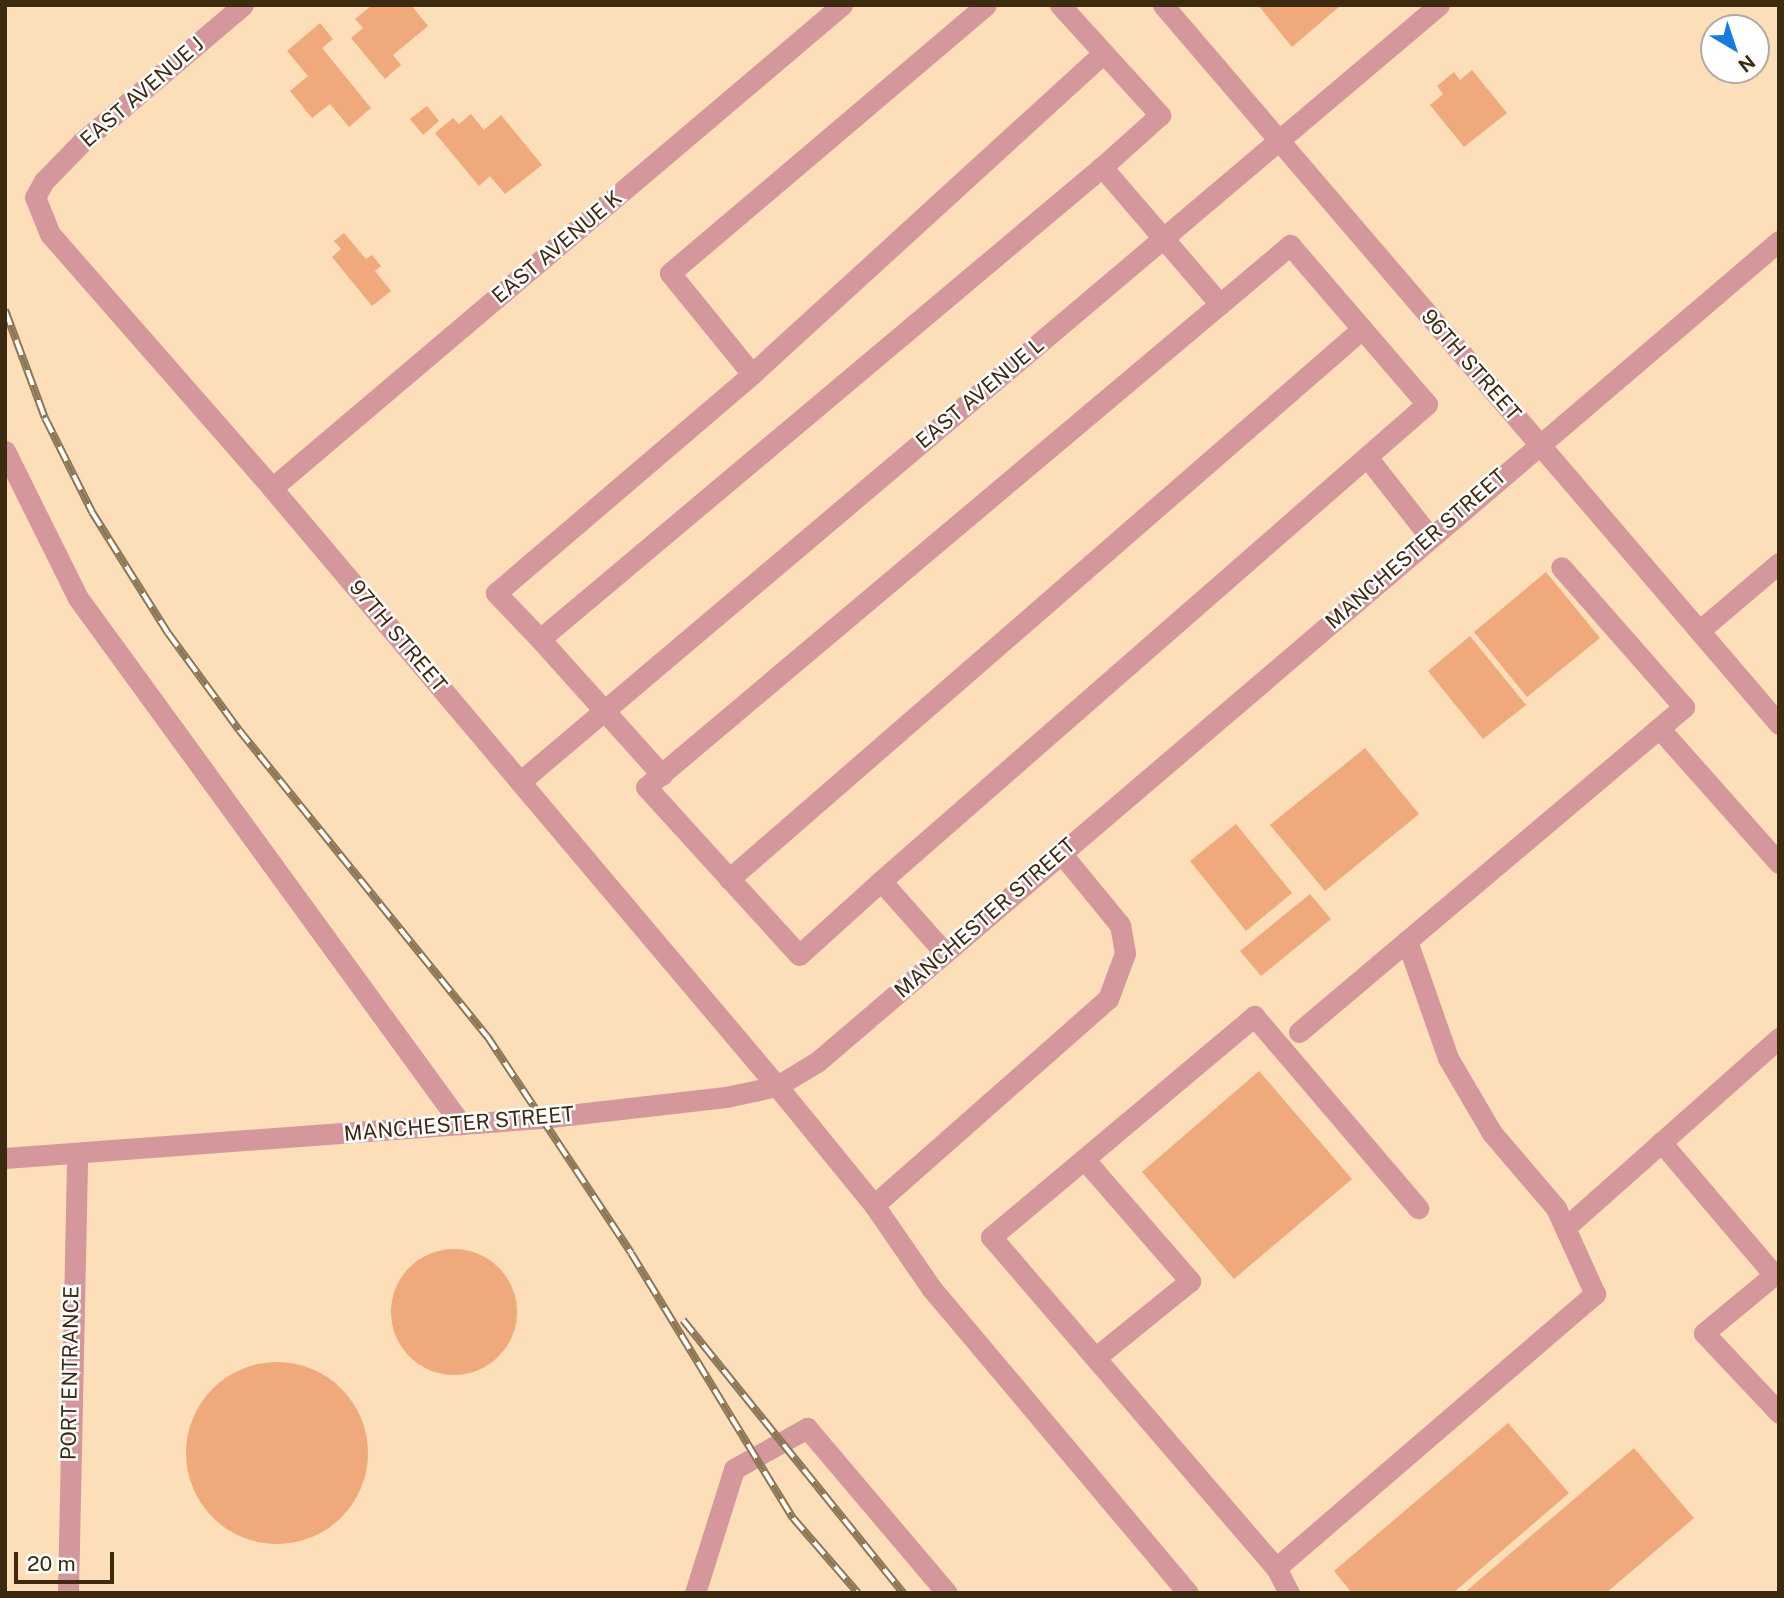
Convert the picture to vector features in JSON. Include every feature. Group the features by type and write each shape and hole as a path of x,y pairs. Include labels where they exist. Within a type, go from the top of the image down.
{"street":[{"name":"EAST AVENUE J","path":"44,181 81,143 243,5"},
{"name":"EAST AVENUE K","path":"272,488 842,5"},
{"path":"752,374 670,273 986,5"},
{"path":"540,639 1102,167 1160,115 1060,5"},
{"name":"96TH STREET","path":"1163,5 1779,724"},
{"name":"EAST AVENUE L","path":"521,781 1439,5"},
{"path":"662,775 496,593 752,374 1104,53"},
{"path":"1102,167 1220,304"},
{"name":"97TH STREET","path":"44,181 35,197 50,234 272,488 777,1086 874,1205 932,1289 1188,1593"},
{"name":"MANCHESTER STREET","path":"5,1158 461,1124 726,1097 777,1086 817,1062 1779,241"},
{"path":"1290,245 1362,329 1427,404 799,955 646,787 1290,245"},
{"path":"729,879 1362,329"},
{"path":"5,451 78,597 461,1124"},
{"path":"1367,457 1430,537"},
{"path":"1299,1031 1684,707 1561,567"},
{"path":"1699,631 1777,568"},
{"path":"1659,728 1779,863"},
{"path":"874,1205 1108,999 1125,953 1120,925 1061,853"},
{"path":"881,881 945,953"},
{"path":"1276,1568 1595,1294 1556,1208 1492,1133 1448,1058 1407,941"},
{"path":"1289,1593 1276,1568 992,1237 1254,1016 1418,1208"},
{"path":"1566,1227 1779,1038"},
{"path":"1661,1142 1776,1273 1704,1333 1779,1413"},
{"name":"PORT ENTRANCE","path":"68,1593 77,1153"},
{"path":"1084,1159 1190,1281 1095,1358"},
{"path":"695,1593 734,1469 807,1428 947,1593"}],"building":[{"path":"372,5 411,5 428,26 393,55 401,65 385,79 351,38 363,28 355,19"},
{"path":"1258,5 1341,5 1292,47"},
{"path":"320,23 333,39 322,48 371,108 349,127 330,104 312,118 290,91 308,76 287,51"},
{"path":"1472,70 1507,113 1464,147 1430,105 1443,94 1437,86 1454,72 1460,80"},
{"path":"427,106 439,121 423,135 410,119"},
{"path":"471,114 484,130 501,115 542,165 505,194 490,176 479,186 435,133 453,118 459,124"},
{"path":"344,233 366,259 372,255 381,266 375,271 391,291 372,306 332,257 341,249 334,241"},
{"path":"1546,572 1600,638 1527,697 1474,632"},
{"path":"1470,636 1526,705 1483,739 1428,671"},
{"path":"1365,748 1419,814 1325,891 1270,825"},
{"path":"1236,824 1292,893 1246,931 1190,861"},
{"path":"1310,894 1331,919 1261,976 1240,951"},
{"path":"1259,1071 1352,1179 1234,1279 1142,1172"},
{"path":"454,1249 478,1254 498,1268 512,1288 517,1312 512,1336 498,1356 478,1370 454,1375 430,1370 410,1356 396,1336 391,1312 396,1288 410,1268 430,1254"},
{"path":"277,1362 312,1369 341,1389 361,1418 368,1453 361,1488 341,1517 312,1537 277,1544 242,1537 213,1517 193,1488 186,1453 193,1418 213,1389 242,1369"},
{"path":"1508,1423 1569,1493 1453,1593 1352,1593 1334,1571"},
{"path":"1634,1448 1694,1518 1606,1593 1464,1593"}],"railway":[{"path":"5,310 45,418 92,512 168,633 239,730 487,1036 631,1253 793,1518 858,1593"},
{"path":"683,1320 903,1593"}]}
